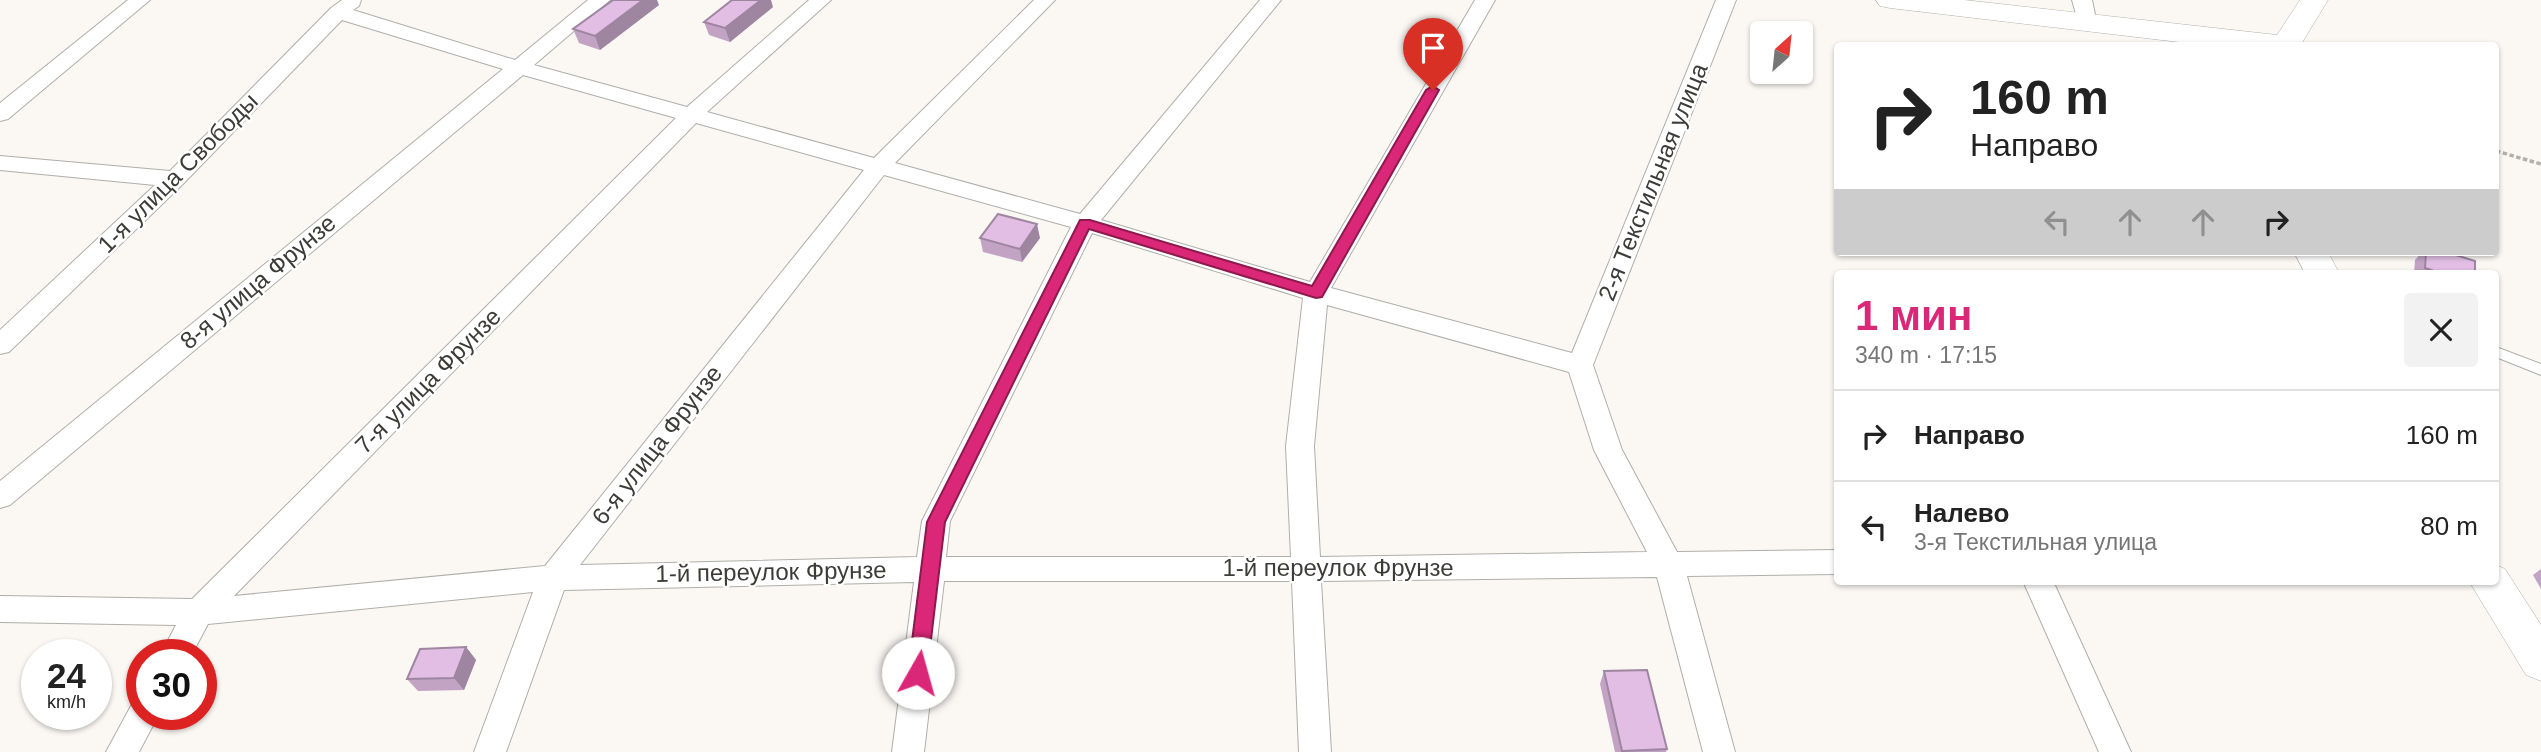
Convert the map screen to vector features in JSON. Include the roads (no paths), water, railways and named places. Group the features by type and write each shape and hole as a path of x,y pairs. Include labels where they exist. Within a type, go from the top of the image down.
{"street":[{"path":"0,114 140,0"},
{"name":"8-я улица Фрунзе","path":"0,497 600,0"},
{"name":"7-я улица Фрунзе","path":"185,639 200,612 691,115 821,0"},
{"name":"6-я улица Фрунзе","path":"490,752 552,578 877,168 1045,0"},
{"path":"908,752 936,522 1085,223 1271,0"},
{"path":"1315,752 1300,446 1316,293 1485,0"},
{"name":"2-я Текстильная улица","path":"1580,365 1726,0"},
{"path":"1890,0 2085,12 2267,42"},
{"path":"2287,42 2315,0"},
{"path":"346,6 517,67 1085,223 1316,293 1580,365 1608,450 1669,565 1719,752"},
{"name":"1-я улица Свободы","path":"0,345 175,179 346,6"},
{"path":"0,163 175,179"},
{"name":"1-й переулок Фрунзе","path":"0,609 200,612 552,578 930,569 1306,569 1834,562"},
{"path":"2040,585 2115,752"},
{"path":"2493,585 2541,662"},
{"path":"122,752 134,730"}],"lane":[{"path":"2499,353 2541,370"}]}
